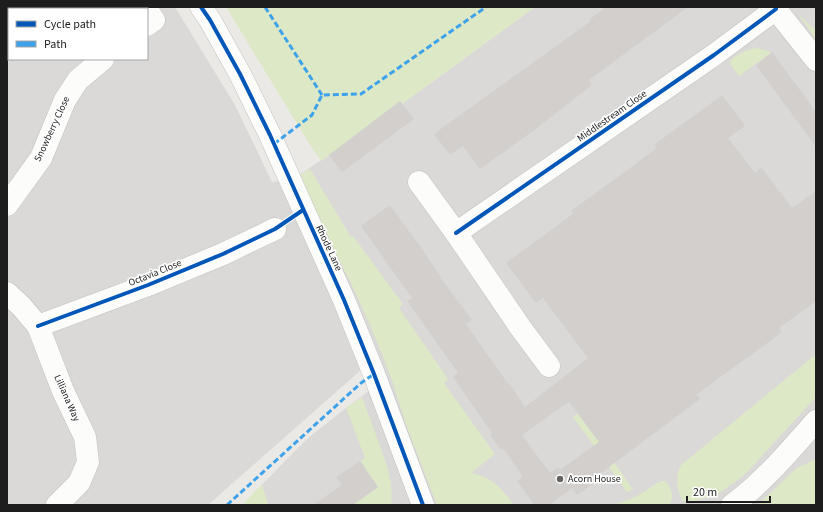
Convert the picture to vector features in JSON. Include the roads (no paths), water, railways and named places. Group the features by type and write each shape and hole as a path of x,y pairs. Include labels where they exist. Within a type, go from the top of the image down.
{"street":[{"name":"Rhode Lane","path":"201,7 225,47 263,122 344,300 374,374 423,505"},
{"path":"775,8 816,60"},
{"name":"Middlestream Close","path":"456,233 714,55 775,8"},
{"path":"148,12 154,20 148,25"},
{"name":"Snowberry Close","path":"7,205 41,158 65,100 78,80 102,60"},
{"path":"419,182 549,366"},
{"name":"Octavia Close","path":"38,326 145,286 223,254 275,229"},
{"name":"Lilliana Way","path":"7,293 21,306 38,326 62,391 85,437 88,462 79,483 57,505"},
{"path":"732,505 757,484 816,422"}],"place":[{"name":"Acorn House","path":"560,479"}]}
